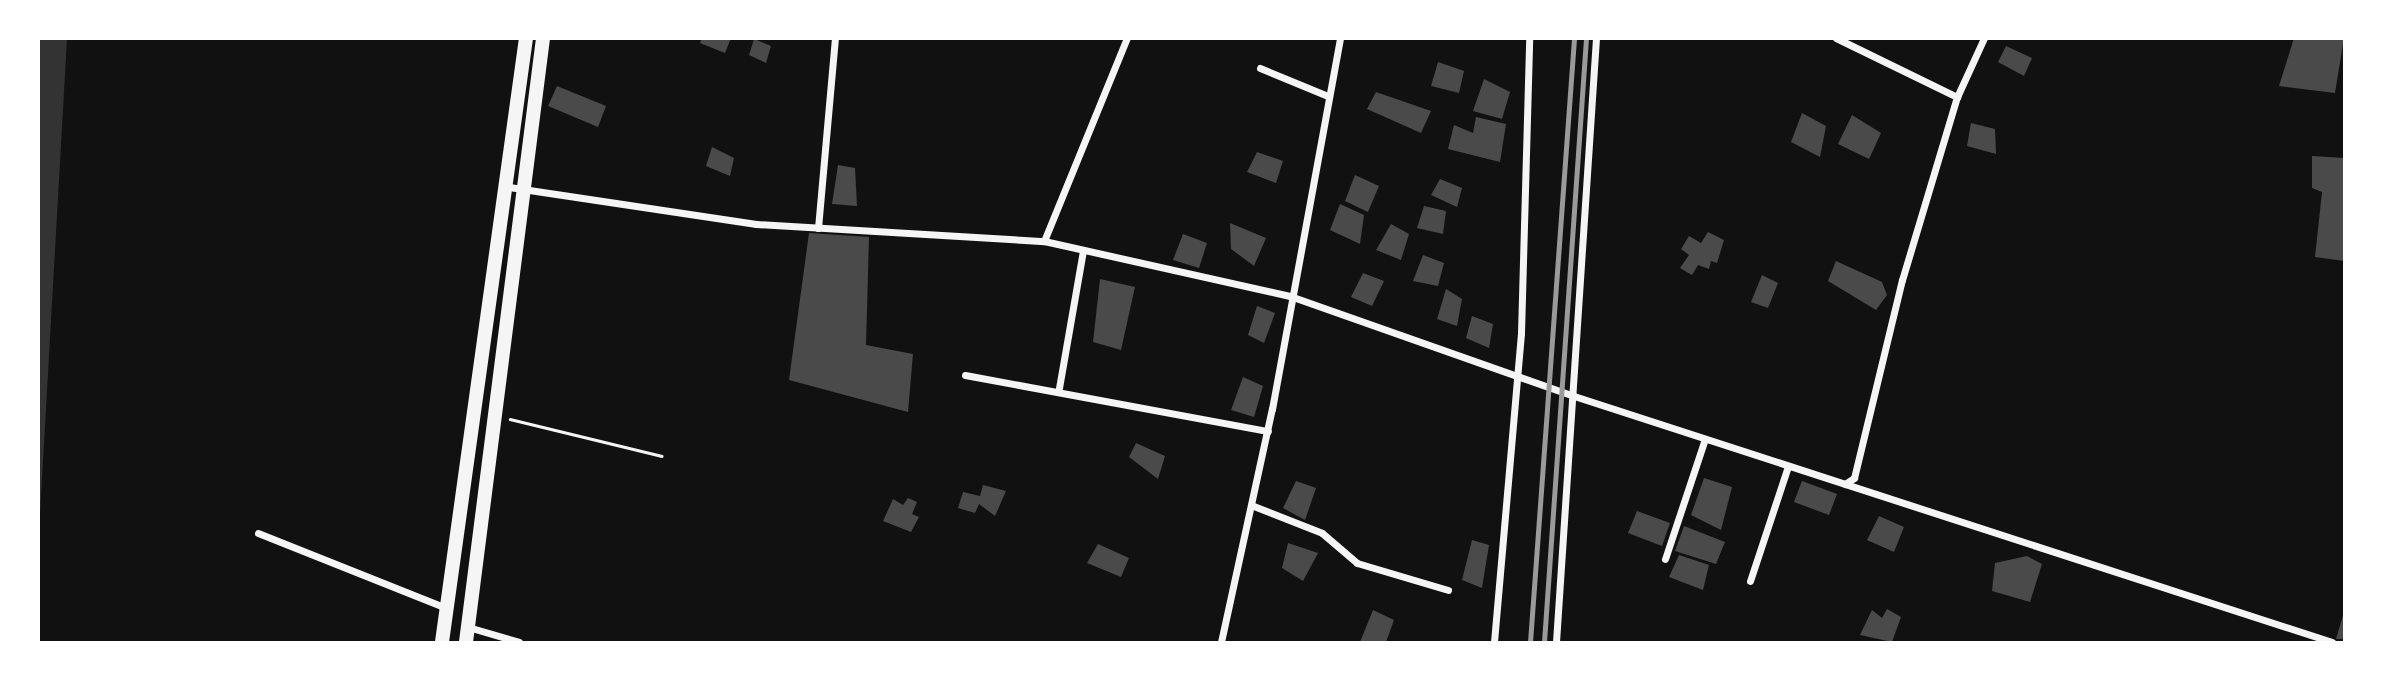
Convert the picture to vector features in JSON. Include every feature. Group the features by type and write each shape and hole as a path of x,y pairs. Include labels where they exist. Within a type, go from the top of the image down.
{"main road":[{"path":"466,642 493,415 515,188 526,38"},
{"path":"442,642 515,188 543,38"}],"street":[{"path":"818,228 835,38"},
{"path":"1044,241 1127,38"},
{"path":"1221,642 1268,431 1290,296 1340,38"},
{"path":"1494,642 1518,377 1529,38"},
{"path":"1556,642 1596,38"},
{"path":"1836,38 1957,97"},
{"path":"1844,484 1854,478 1902,280 1957,97 1984,38"},
{"path":"1260,68 1328,96"},
{"path":"515,188 818,228 1044,241 1290,296 1574,397 2332,642"},
{"path":"1059,388 1083,250"},
{"path":"965,375 1059,388 1268,431"},
{"path":"1665,559 1705,439"},
{"path":"1749,581 1787,466"},
{"path":"1251,505 1322,533 1357,563 1448,590"},
{"path":"258,533 447,609"},
{"path":"468,627 519,642"}],"path":[{"path":"493,415 662,456"}],"shaded area":[{"path":"38,39 67,39 39,532"}],"building":[{"path":"702,38 731,38 725,53 700,43"},
{"path":"2294,38 2344,38 2335,93 2279,86"},
{"path":"754,39 771,46 766,63 749,55"},
{"path":"2006,46 2032,58 2024,76 1998,62"},
{"path":"1438,62 1464,71 1459,93 1431,86"},
{"path":"1484,79 1510,92 1502,119 1473,111"},
{"path":"557,86 606,106 598,127 548,106"},
{"path":"1376,92 1431,111 1421,133 1367,109"},
{"path":"1802,113 1826,126 1820,157 1791,142"},
{"path":"1852,115 1881,133 1869,159 1838,144"},
{"path":"1476,117 1506,124 1500,162 1448,149 1454,125 1473,133"},
{"path":"1971,123 1995,129 1996,154 1967,146"},
{"path":"712,147 734,158 730,176 706,166"},
{"path":"1257,152 1283,161 1276,183 1247,172"},
{"path":"2312,156 2344,158 2344,261 2315,257 2322,192 2312,188"},
{"path":"838,165 855,168 857,206 832,204"},
{"path":"1355,175 1379,186 1368,212 1345,201"},
{"path":"1440,179 1462,188 1457,207 1431,195"},
{"path":"1340,204 1364,215 1360,244 1330,230"},
{"path":"1424,206 1446,211 1443,234 1417,228"},
{"path":"1230,223 1266,238 1254,266 1231,249"},
{"path":"1391,224 1409,234 1401,260 1376,250"},
{"path":"1708,232 1724,240 1717,263 1711,261 1709,269 1698,265 1692,275 1680,268 1689,255 1681,249 1689,236 1701,243"},
{"path":"809,233 869,237 866,345 913,354 908,412 789,380"},
{"path":"1183,234 1207,243 1199,268 1173,260"},
{"path":"1423,255 1444,263 1438,286 1413,281"},
{"path":"1836,261 1882,282 1887,295 1876,310 1828,281"},
{"path":"1363,273 1384,281 1372,306 1351,297"},
{"path":"1762,275 1778,283 1768,308 1751,302"},
{"path":"1100,279 1135,287 1121,350 1093,342"},
{"path":"1446,289 1462,299 1457,326 1437,319"},
{"path":"1257,306 1275,313 1264,343 1248,335"},
{"path":"1472,316 1493,324 1489,348 1466,338"},
{"path":"1243,377 1263,386 1254,417 1231,410"},
{"path":"1136,443 1165,456 1158,479 1129,457"},
{"path":"1704,478 1732,487 1721,530 1691,515"},
{"path":"1296,481 1316,488 1305,520 1283,508"},
{"path":"1802,481 1837,494 1829,515 1794,502"},
{"path":"983,485 1006,491 995,516 979,504 975,513 958,508 963,492 980,496"},
{"path":"908,498 917,502 912,514 919,517 911,532 883,521 893,499 903,505"},
{"path":"1637,511 1670,523 1662,546 1628,533"},
{"path":"1879,516 1904,527 1894,552 1867,540"},
{"path":"1684,526 1725,542 1716,564 1675,551"},
{"path":"1472,540 1489,545 1482,588 1462,580"},
{"path":"1288,543 1318,553 1303,581 1282,568"},
{"path":"1098,544 1129,558 1121,577 1087,563"},
{"path":"1679,555 1709,565 1703,590 1669,577"},
{"path":"2027,556 2042,564 2030,602 1992,591 1995,563"},
{"path":"1887,609 1901,617 1892,642 1860,635 1872,610 1882,618"},
{"path":"1373,610 1394,620 1386,642 1360,642"},
{"path":"2344,612 2344,639 2336,639"}],"railway":[{"path":"1530,642 1574,38"},
{"path":"1544,642 1586,38"}]}
